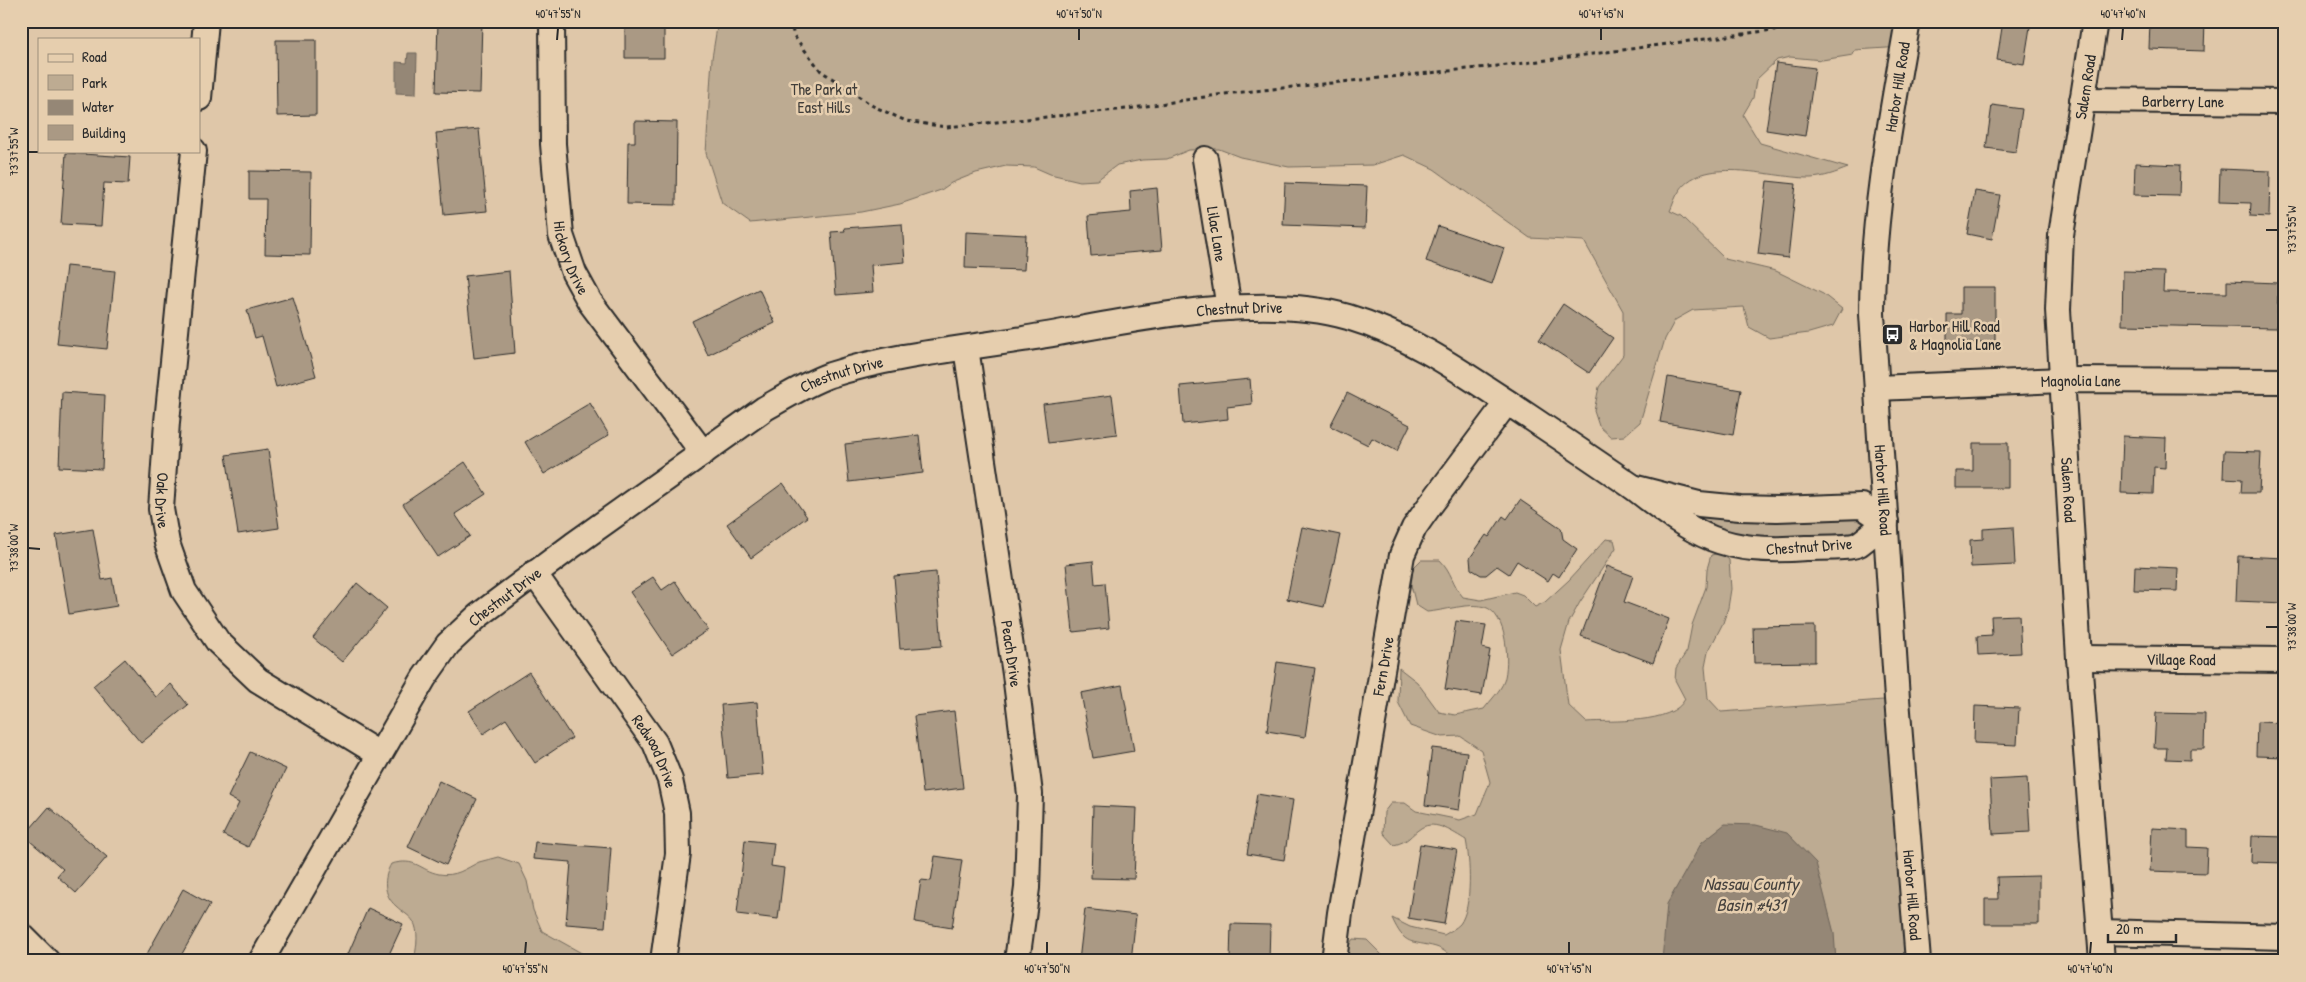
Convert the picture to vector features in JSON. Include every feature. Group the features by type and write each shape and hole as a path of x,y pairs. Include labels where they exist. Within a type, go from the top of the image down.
{"street":[{"path":"200,87 206,21"},
{"name":"Hickory Drive","path":"552,21 553,144 559,217 561,235 574,273 590,302 703,453"},
{"name":"Harbor Hill Road","path":"1908,21 1875,236 1872,296 1897,699 1918,961"},
{"name":"Salem Road","path":"2095,21 2059,253 2058,310 2079,658 2102,961"},
{"name":"Barberry Lane","path":"2082,100 2285,102"},
{"name":"Oak Drive","path":"194,152 167,422 161,509 167,544 184,591 218,642 258,680 379,754"},
{"name":"Lilac Lane","path":"1206,160 1229,308"},
{"name":"Chestnut Drive","path":"261,961 379,754 424,678 448,644 478,616 534,573 764,409 795,391 827,376 885,361 1178,314 1229,308 1278,308 1318,311 1347,317 1418,345 1633,487 1690,530 1724,544 1749,549 1781,550 1857,545 1886,522 1862,506 1777,509 1740,508 1699,504 1633,487"},
{"name":"Peach Drive","path":"966,348 1015,674 1030,794 1027,888 1016,961"},
{"name":"Magnolia Lane","path":"1877,388 2062,380 2285,381"},
{"name":"Fern Drive","path":"1334,961 1340,913 1402,555 1414,528 1507,402"},
{"name":"Redwood Drive","path":"534,573 655,743 670,780 677,813 678,854 663,961"},
{"name":"Village Road","path":"2079,658 2285,660"},
{"path":"2100,932 2285,937"},
{"path":"21,936 47,961"}],"path":[{"path":"790,21 794,36 821,71 873,106 906,121 946,127 1127,109 1224,94 1517,64 1795,27 1807,21"}],"green space":[{"name":"The Park at East Hills","path":"718,21 1907,21 1903,47 1855,50 1853,55 1822,60 1790,57 1777,60 1756,80 1753,98 1743,115 1760,143 1848,168 1825,176 1811,178 1741,171 1706,173 1691,179 1680,190 1670,211 1681,216 1725,259 1776,271 1823,294 1842,309 1833,326 1809,333 1769,338 1749,327 1744,307 1693,310 1675,320 1665,339 1640,422 1624,436 1611,437 1599,426 1594,411 1599,387 1623,355 1623,311 1584,241 1530,238 1434,169 1404,155 1373,165 1289,167 1240,157 1219,149 1189,150 1167,159 1142,160 1117,165 1097,180 1080,181 1050,174 1034,167 1006,166 976,173 951,183 941,190 900,204 861,212 750,223 722,203 706,153 712,58"},
{"path":"1666,497 1862,506 1886,522 1857,545 1724,544"},
{"path":"1606,539 1614,540 1616,548 1569,622 1561,650 1568,705 1586,722 1640,720 1655,717 1668,713 1678,707 1685,699 1675,680 1676,668 1687,651 1692,625 1706,587 1707,569 1711,555 1721,553 1729,560 1731,589 1723,623 1708,652 1705,667 1708,698 1721,712 1897,699 1918,961 1457,961 1439,948 1410,941 1401,934 1392,918 1410,927 1444,935 1460,924 1469,895 1466,840 1444,828 1432,825 1421,828 1406,840 1394,845 1383,833 1384,812 1391,803 1405,803 1416,811 1460,820 1477,814 1490,782 1481,750 1460,736 1442,737 1410,726 1398,702 1399,668 1417,682 1439,712 1455,715 1484,709 1503,684 1507,662 1502,628 1492,611 1485,607 1472,606 1427,612 1416,605 1411,585 1413,568 1421,560 1440,560 1463,597 1481,600 1515,592 1523,595 1535,607 1545,602 1569,580"},
{"path":"498,857 519,864 527,881 533,910 542,931 585,955 611,961 414,961 417,938 414,922 392,902 387,892 386,881 391,864 400,862 412,863 432,872 445,875 460,872 479,862"},
{"path":"1353,939 1367,940 1388,961 1345,961 1345,951"}],"water":[{"path":"408,53 417,53 416,94 396,93 396,62 407,63"},
{"name":"Nassau County Basin #431","path":"1725,824 1756,825 1787,833 1816,863 1834,933 1836,961 1662,961 1667,904 1702,842"}],"building":[{"path":"438,21 482,21 480,93 436,92"},
{"path":"625,21 664,21 664,58 625,58"},
{"path":"2003,21 2031,21 2024,64 1997,60"},
{"path":"2150,21 2205,21 2204,51 2149,49"},
{"path":"276,40 316,40 316,115 277,116"},
{"path":"1776,63 1815,68 1805,136 1766,130"},
{"path":"1992,105 2022,109 2016,152 1986,148"},
{"path":"635,121 677,122 676,205 627,204 628,142 635,142"},
{"path":"479,129 487,211 444,215 436,133"},
{"path":"66,153 130,157 128,184 104,183 101,226 61,224"},
{"path":"2135,163 2180,165 2179,196 2134,195"},
{"path":"2220,169 2270,171 2269,217 2250,216 2251,203 2219,202"},
{"path":"249,171 311,172 310,255 265,254 266,199 249,199"},
{"path":"1767,181 1796,184 1788,258 1758,254"},
{"path":"1285,183 1367,186 1365,228 1283,225"},
{"path":"1157,188 1162,250 1091,256 1088,216 1131,212 1130,191"},
{"path":"1975,191 2000,195 1992,239 1967,234"},
{"path":"902,224 905,262 871,265 873,292 836,295 831,232 845,231 844,228"},
{"path":"1438,226 1504,248 1492,284 1426,261"},
{"path":"966,232 1026,235 1024,270 965,268"},
{"path":"66,266 115,271 107,349 57,344"},
{"path":"509,271 515,353 474,358 465,276"},
{"path":"2123,271 2164,272 2163,292 2227,293 2227,281 2278,283 2277,328 2122,325"},
{"path":"1961,287 1995,287 1995,343 1947,343 1947,314 1961,314"},
{"path":"759,289 775,323 708,355 692,321"},
{"path":"293,297 316,376 276,387 262,336 255,338 247,310"},
{"path":"1563,304 1613,338 1589,373 1539,340"},
{"path":"1668,377 1741,390 1733,435 1660,422"},
{"path":"1250,379 1252,404 1227,407 1228,419 1183,424 1180,386"},
{"path":"62,392 105,395 102,469 59,467"},
{"path":"1347,393 1410,425 1397,451 1372,438 1368,445 1330,426"},
{"path":"1112,395 1117,434 1048,443 1043,404"},
{"path":"590,403 609,435 544,474 525,442"},
{"path":"919,435 923,473 849,482 845,444"},
{"path":"2123,436 2166,438 2165,468 2154,467 2153,494 2121,493"},
{"path":"1973,443 2008,443 2008,488 1956,488 1956,471 1973,471"},
{"path":"268,449 279,528 238,534 226,455"},
{"path":"2224,451 2261,452 2259,493 2241,493 2242,479 2223,478"},
{"path":"465,462 486,494 455,514 470,536 438,557 403,504"},
{"path":"783,483 807,517 751,558 727,524"},
{"path":"1520,500 1561,528 1563,539 1577,549 1559,577 1553,573 1548,581 1517,561 1509,574 1497,566 1486,575 1481,575 1471,569 1470,558 1486,535 1489,537 1503,516 1507,519"},
{"path":"1302,527 1340,535 1324,607 1287,599"},
{"path":"2013,527 2015,565 1971,567 1970,540 1983,539 1983,529"},
{"path":"93,529 102,580 112,578 117,606 69,614 56,535"},
{"path":"2238,556 2285,558 2285,603 2236,601"},
{"path":"1093,561 1095,584 1105,583 1109,628 1073,632 1066,564"},
{"path":"1607,566 1633,576 1624,602 1669,619 1653,663 1581,636"},
{"path":"2135,566 2178,568 2177,591 2134,590"},
{"path":"936,572 942,646 900,649 894,576"},
{"path":"653,577 662,590 675,581 708,630 672,654 630,592"},
{"path":"357,583 387,608 342,662 313,638"},
{"path":"2019,615 2021,653 1978,655 1977,636 1992,635 1991,616"},
{"path":"1456,621 1486,625 1482,648 1490,650 1482,695 1445,689"},
{"path":"1815,626 1815,662 1754,663 1753,627"},
{"path":"125,659 156,697 171,684 188,705 141,743 93,686"},
{"path":"1277,662 1315,668 1305,737 1267,731"},
{"path":"529,672 572,738 535,763 506,719 483,734 469,711"},
{"path":"1122,685 1134,751 1093,758 1081,693"},
{"path":"757,702 763,775 728,778 721,705"},
{"path":"1975,706 2019,708 2017,745 1974,743"},
{"path":"954,711 963,788 923,793 914,716"},
{"path":"2156,713 2205,714 2204,749 2190,749 2190,760 2166,759 2167,748 2154,748"},
{"path":"2257,722 2285,723 2285,757 2256,756"},
{"path":"1432,748 1467,752 1459,810 1425,805"},
{"path":"250,752 286,769 248,847 223,835 239,803 228,797"},
{"path":"2027,778 2030,832 1993,834 1990,780"},
{"path":"439,781 477,799 446,865 408,847"},
{"path":"1257,794 1293,800 1284,860 1247,854"},
{"path":"1093,806 1137,808 1134,879 1091,878"},
{"path":"49,807 107,857 76,893 57,876 63,869 24,836"},
{"path":"2152,828 2188,830 2188,847 2207,848 2206,873 2150,871"},
{"path":"2252,836 2285,837 2285,863 2251,862"},
{"path":"745,840 774,843 771,866 784,868 778,919 737,914"},
{"path":"535,842 611,848 605,927 566,924 571,862 533,859"},
{"path":"1420,844 1457,850 1444,924 1408,918"},
{"path":"935,856 962,860 952,928 915,922 921,880 931,881"},
{"path":"2039,876 2039,924 1985,924 1985,899 1998,899 1997,877"},
{"path":"183,889 210,904 178,961 143,961"},
{"path":"368,908 403,924 386,961 345,961"},
{"path":"1085,909 1136,915 1131,961 1079,961"},
{"path":"1231,924 1270,925 1269,961 1230,961"}],"place":[{"name":"Harbor Hill Road & Magnolia Lane","path":"1893,335"}]}
